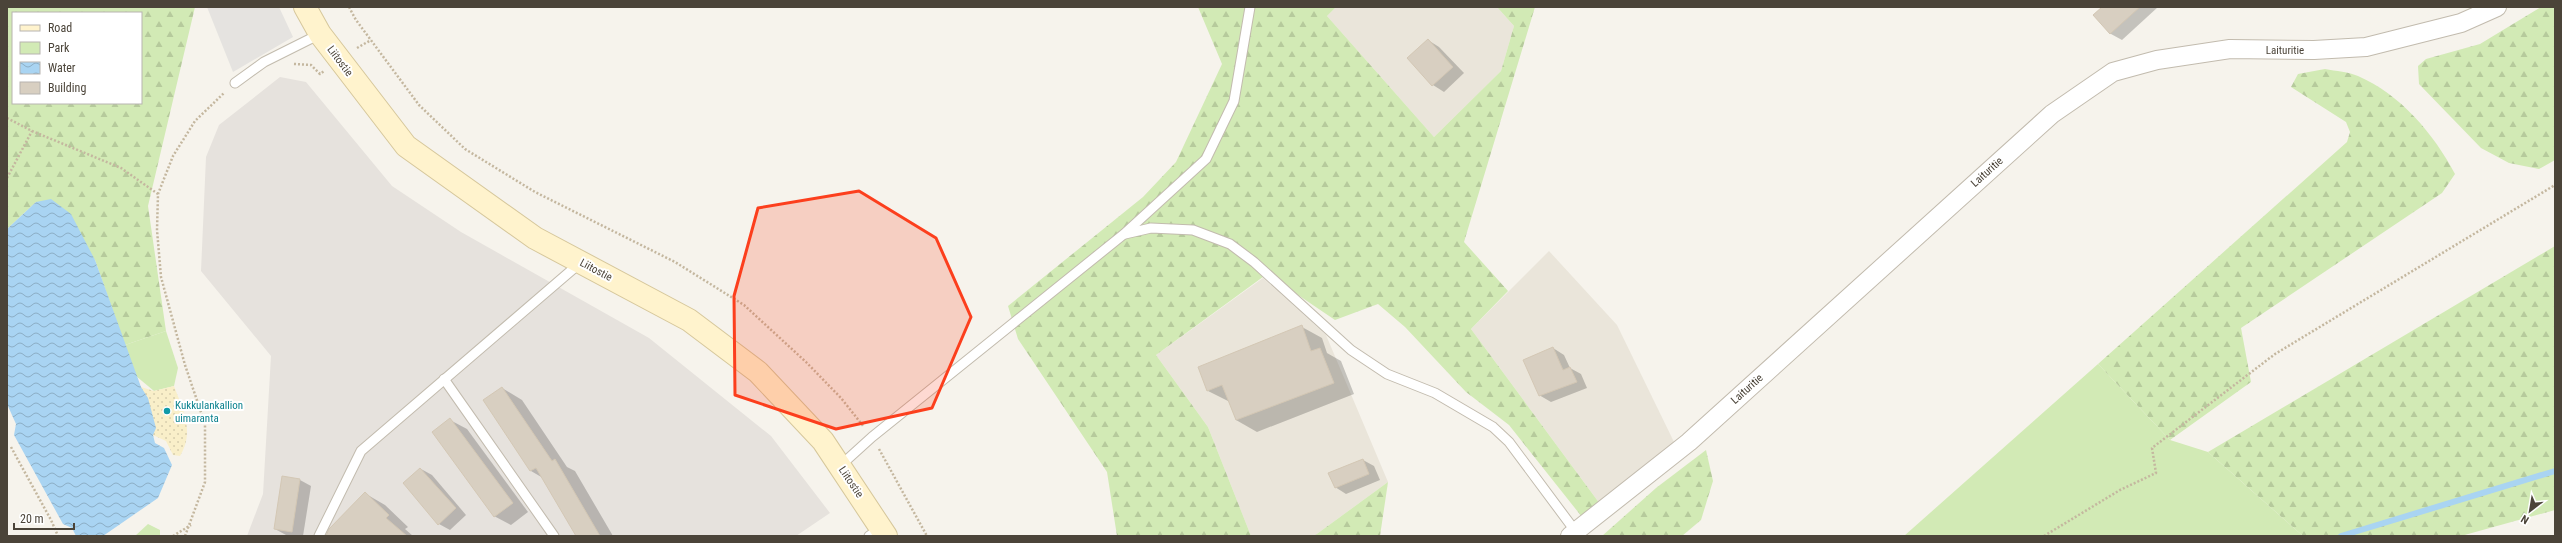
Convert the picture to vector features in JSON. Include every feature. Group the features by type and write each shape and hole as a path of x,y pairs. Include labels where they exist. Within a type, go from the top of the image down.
{"street":[{"name":"Liitostie","path":"305,7 320,34 406,146 535,238 689,320 758,372 823,441 840,466 879,533"},
{"name":"Laituritie","path":"1573,534 1689,442 2052,114 2113,72 2157,60 2230,49 2314,50 2366,47 2461,23 2497,7"}],"lane":[{"path":"840,466 872,437 1124,234 1206,159 1234,101 1250,7"},
{"path":"235,83 264,62 320,34"},
{"path":"1124,234 1151,228 1193,230 1230,244 1254,262 1351,350 1387,374 1435,393 1493,427 1509,442 1573,534"},
{"path":"319,536 362,451 581,262"},
{"path":"444,380 554,536"}],"path":[{"path":"349,7 356,20 419,104 465,149 535,192 675,262 744,305 821,378 872,437 927,536"},
{"path":"185,536 191,525 205,482 205,424 185,364 161,277 157,230 158,194 173,156 195,121 235,83"},
{"path":"7,118 32,131 121,168 158,194"},
{"path":"7,178 32,131"},
{"path":"2044,536 2120,490 2156,473 2152,448 2275,354 2555,186"},
{"path":"11,447 52,520 58,536"},
{"path":"173,536 191,525"}],"highlighted area":[{"path":"859,191 936,238 971,317 932,408 836,429 735,395 734,296 758,208"}],"shaded area":[{"path":"207,7 279,7 293,37 233,72"},
{"path":"1336,7 1497,7 1514,26 1501,71 1434,137 1327,16"},
{"path":"280,77 306,82 392,186 461,232 649,338 771,436 830,513 796,536 247,536 263,494 271,356 201,271 206,157 219,125"},
{"path":"1549,251 1617,325 1675,444 1600,504 1471,329"},
{"path":"1263,278 1326,335 1388,482 1314,536 1251,536 1208,427 1156,355"}],"green space":[{"path":"7,7 195,7 148,206 166,331 125,345 95,260 36,202 7,229"},
{"path":"1198,7 1336,7 1327,16 1434,137 1501,71 1514,26 1497,7 1535,7 1464,242 1508,291 1471,329 1600,504 1582,517 1509,425 1466,392 1405,327 1378,304 1335,320 1267,274 1156,355 1208,427 1251,536 1117,536 1107,472 1018,339 1008,306 1143,197 1176,162 1222,64"},
{"path":"2541,7 2555,7 2555,160 2539,169 2509,163 2481,148 2419,84 2418,66 2426,59 2480,44"},
{"path":"2325,69 2358,76 2388,93 2402,104 2437,144 2455,174 2442,193 2241,328 2251,382 2170,440 2098,364 2347,142 2350,132 2346,122 2291,87 2298,74"},
{"path":"2555,246 2555,510 2461,536 2303,536 2208,452"},
{"path":"166,331 178,368 174,386 154,391 136,376 125,345"},
{"path":"2098,364 2170,440 2208,452 2303,536 1904,536"},
{"path":"1706,450 1713,481 1701,520 1682,536 1602,536 1656,488"},
{"path":"1388,482 1380,536 1314,536"},
{"path":"148,524 160,530 160,536 135,536"}],"sand":[{"name":"Kukkulankallion uimaranta","path":"174,386 184,412 187,430 187,438 180,456 173,455 166,441 153,435 141,387 154,391"}],"water":[{"path":"51,199 71,214 95,260 141,387 148,398 156,428 153,435 155,443 164,448 172,465 158,498 103,536 76,536 72,528 63,524 14,435 16,424 7,404 7,229 36,202"}],"building":[{"path":"2102,7 2140,7 2110,34 2093,15"},
{"path":"1428,39 1453,67 1432,86 1407,58"},
{"path":"1302,325 1311,351 1320,348 1334,383 1236,420 1222,385 1207,391 1198,367"},
{"path":"1553,347 1563,370 1570,367 1577,382 1539,396 1523,360"},
{"path":"502,387 552,461 555,459 600,536 576,536 536,468 530,471 483,400"},
{"path":"450,418 513,503 494,517 432,432"},
{"path":"1363,459 1369,474 1335,488 1328,473"},
{"path":"420,468 456,508 438,525 403,483"},
{"path":"282,476 300,479 292,532 274,529"},
{"path":"365,492 389,515 386,518 407,536 326,536 329,529"}],"waterway":[{"path":"2341,536 2555,471"}],"place":[{"name":"Kukkulankallion uimaranta","path":"167,411"}]}
